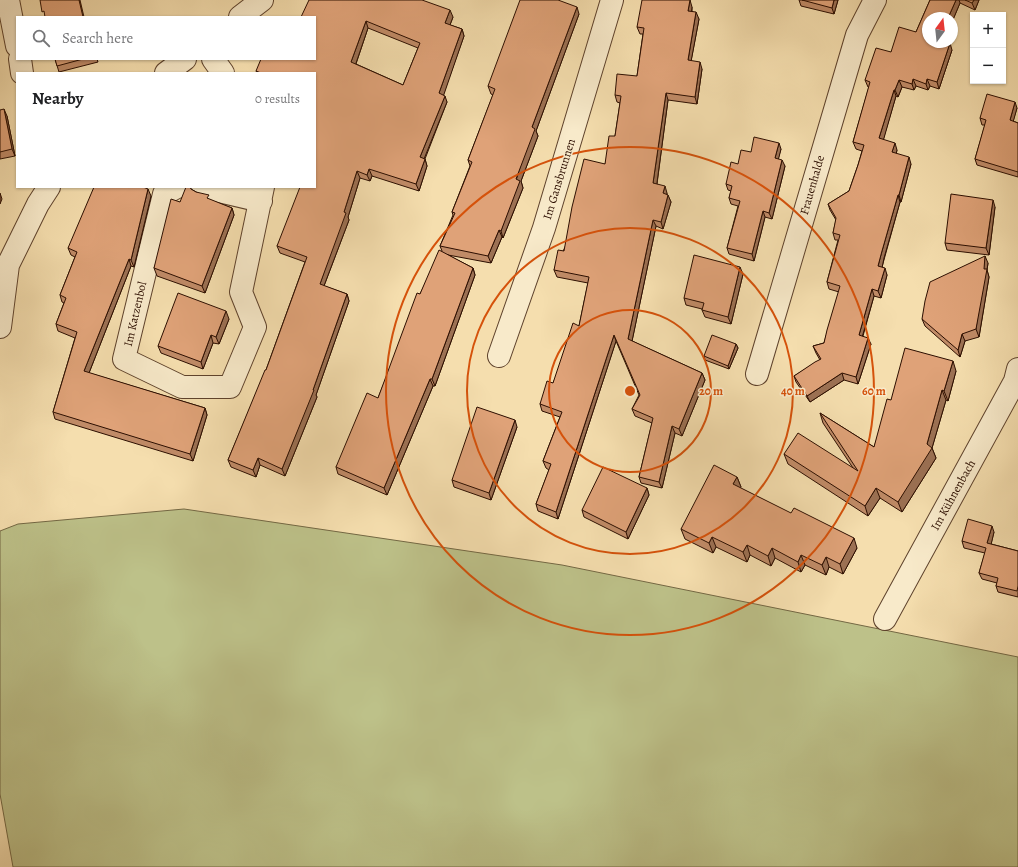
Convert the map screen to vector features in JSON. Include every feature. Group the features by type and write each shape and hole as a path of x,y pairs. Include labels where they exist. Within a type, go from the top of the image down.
{"street":[{"path":"8,0 16,41"},
{"path":"241,16 262,0"},
{"name":"Im Gansbrunnen","path":"499,356 544,228 612,0"},
{"name":"Frauenhalde","path":"756,374 856,35 875,0"},
{"path":"20,60 22,72"},
{"path":"167,72 184,60"},
{"path":"215,60 222,72"},
{"path":"0,327 8,265 38,204 48,188"},
{"name":"Im Katzenbol","path":"175,188 164,194 124,359 182,388 230,387 255,327 241,292 262,194 211,188"},
{"name":"Im Kühnenbach","path":"885,619 1015,381 1018,369"}],"green space":[{"path":"184,509 562,565 1018,657 1018,867 13,867 0,794 0,531 18,524"}],"building":[{"path":"40,0 79,0 83,16 45,16 44,11 42,12"},
{"path":"309,0 422,0 450,10 445,23 462,29 439,93 445,96 420,157 425,159 416,184 369,169 367,175 357,171 344,212 346,213 320,284 347,294 314,390 282,469 258,458 253,470 228,460 266,370 307,257 277,246 300,188 316,188 316,72 256,71 261,60 316,60 316,16 301,16","holes":["366,21 420,43 403,85 351,62"]},
{"path":"520,0 558,0 577,7 532,127 535,129 516,179 520,181 501,231 499,230 488,256 440,246 455,213 452,212 472,162 468,160 495,89 488,86"},
{"path":"642,0 690,0 688,11 696,12 688,60 700,62 695,97 666,93 653,183 665,186 663,193 668,195 661,222 653,220 628,339 702,373 679,429 672,426 659,482 639,477 653,418 632,409 640,395 614,335 556,512 536,504 551,464 543,461 562,412 540,404 547,381 553,383 573,323 579,326 589,277 554,270 558,250 564,251 572,207 584,159 605,164 609,136 615,136 621,96 615,95 617,74 637,76 644,28 637,27"},
{"path":"802,0 834,0 832,8"},
{"path":"930,0 956,0 951,12 925,12"},
{"path":"965,0 974,0 972,3"},
{"path":"922,18 922,48 948,48 937,82 927,79 926,84 913,79 912,84 899,80 894,90 879,138 895,143 892,152 909,157 878,266 885,268 878,291 872,289 859,335 868,338 856,377 842,373 807,396 794,376 821,359 813,346 824,343 840,286 827,282 840,235 833,233 836,218 828,204 849,191 864,145 853,142 870,82 865,80 876,48 891,52 899,27 916,32"},
{"path":"55,60 79,60 57,66"},
{"path":"987,94 1015,102 1010,120 1018,123 1018,172 975,159 986,120 980,118"},
{"path":"4,109 12,149 0,152 0,110"},
{"path":"754,137 779,143 775,158 782,160 769,213 763,211 752,254 727,248 740,201 729,198 732,186 726,184 731,162 738,164 741,150 751,152"},
{"path":"94,188 148,189 131,260 129,259 84,371 205,408 190,454 53,412 77,332 56,324 66,298 60,295 77,252 68,248"},
{"path":"186,188 190,188 196,192 209,195 207,198 232,208 202,286 154,268 171,199 180,202"},
{"path":"951,194 993,200 986,248 945,243"},
{"path":"439,250 473,268 432,379 430,379 384,488 336,467 367,393 378,398 417,293 420,294"},
{"path":"694,255 740,267 728,317 702,310 704,303 684,298"},
{"path":"985,256 984,269 987,269 976,329 962,334 958,350 922,319 930,282"},
{"path":"178,293 226,311 216,337 211,335 201,362 158,346"},
{"path":"712,335 736,344 728,366 704,356"},
{"path":"905,348 953,361 944,391 942,390 927,444 932,448 898,502 876,488 865,506 784,454 798,433 858,471 820,413 874,447 887,399 891,400"},
{"path":"477,407 515,420 489,493 452,480"},
{"path":"714,465 737,477 733,484 791,513 794,508 854,538 840,564 826,557 822,565 801,555 798,562 772,548 768,556 747,545 743,552 712,537 709,543 681,529"},
{"path":"603,467 647,488 626,532 582,510"},
{"path":"968,519 992,526 987,543 1018,551 1017,591 996,586 998,578 979,573 986,548 962,541"}]}
